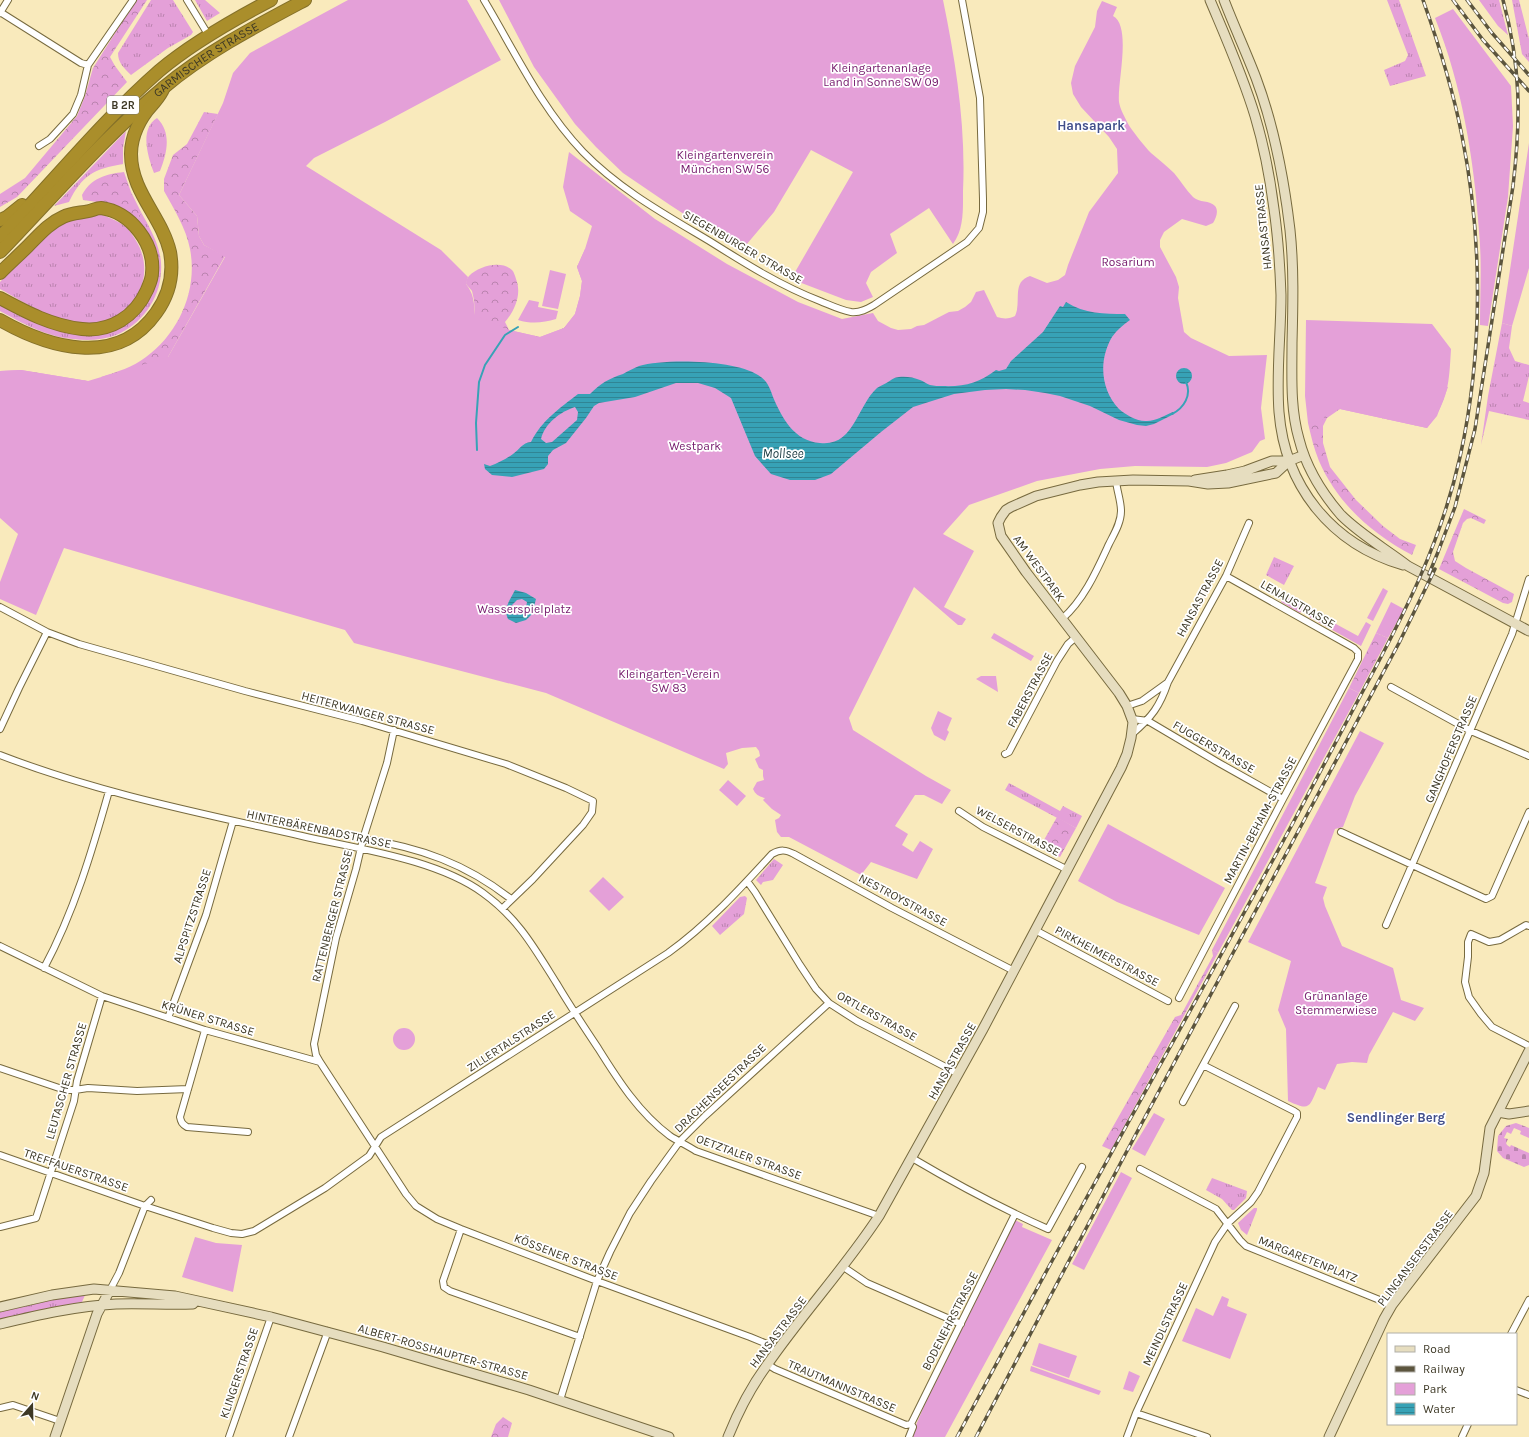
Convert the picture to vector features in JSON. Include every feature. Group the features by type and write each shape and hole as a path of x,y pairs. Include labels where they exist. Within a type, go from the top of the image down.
{"highway":[{"name":"GARMISCHER STRASSE","path":"0,237 83,145 131,97 160,71 209,36 271,0"},
{"name":"GARMISCHER STRASSE","path":"5,251 20,231 119,127 164,88 195,64 228,42 305,0"},
{"path":"0,320 34,337 53,343 74,348 90,348 118,343 147,324 155,315 169,286 171,274 169,251 162,231 135,179 131,153 133,140 141,121 161,95 164,88"},
{"path":"0,220 11,214 47,186"},
{"path":"0,298 27,313 59,324 82,329 104,328 125,319 132,312 144,296 152,274 152,262 148,246 141,233 125,217 100,208 63,216 2,267"},
{"path":"2,267 5,251"}],"main road":[{"name":"HANSASTRASSE","path":"1210,0 1249,97 1259,129 1269,178 1278,245 1280,274 1279,413 1283,441 1289,461 1305,494 1322,516 1336,530 1352,542 1387,560 1408,566"},
{"name":"HANSASTRASSE","path":"1224,0 1262,97 1280,170 1290,229 1293,267 1293,406 1298,438 1304,455 1317,481 1342,515 1361,532 1408,566"},
{"name":"AM WESTPARK","path":"1132,734 1132,719 1128,706 1026,572 1001,536 998,523 1006,510 1036,496 1080,485 1116,481 1189,481 1248,470 1272,461 1289,461 1304,455"},
{"path":"1408,566 1529,631"},
{"name":"HANSASTRASSE","path":"728,1437 748,1394 767,1364 862,1242 912,1158 959,1074 1116,778 1127,754 1132,734"},
{"name":"PLINGANSERSTRASSE","path":"1329,1437 1392,1305 1476,1196 1484,1173 1490,1128 1529,1051"},
{"path":"1498,1112 1509,1114 1529,1111"},
{"name":"ALBERT-ROSSHAUPTER-STRASSE","path":"0,1307 74,1291 94,1289 175,1296 271,1317 412,1355 560,1400 669,1437"},
{"path":"55,1437 101,1305 110,1290"},
{"name":"ALBERT-ROSSHAUPTER-STRASSE","path":"0,1324 63,1310 101,1305 206,1304"}],"street":[{"path":"8,0 0,13 88,65"},
{"path":"39,146 50,139 73,114 81,95 88,65 133,0"},
{"path":"187,0 209,36"},
{"name":"SIEGENBURGER STRASSE","path":"484,0 548,109 583,151 609,176 658,210 781,284 835,307 852,312 866,309 874,305 954,253 967,242 979,228 983,212 984,199 981,107 972,48 962,0"},
{"path":"1062,619 1070,612 1084,592 1098,568 1117,526 1121,512 1116,481"},
{"name":"HANSASTRASSE","path":"1132,734 1148,720 1157,707 1168,682 1226,576 1249,523"},
{"name":"LENAUSTRASSE","path":"1226,576 1354,648 1358,652"},
{"name":"GANGHOFERSTRASSE","path":"1386,926 1516,624 1529,579"},
{"name":"HEITERWANGER STRASSE","path":"0,607 47,632 99,651 394,730 506,764 566,788 593,801 592,812 583,824 533,879 503,908"},
{"path":"0,729 24,676 47,632"},
{"name":"FABERSTRASSE","path":"1006,754 1009,752 1057,660 1068,644 1076,637"},
{"name":"MARTIN-BEHAIM-STRASSE","path":"1179,998 1283,798 1358,659 1358,652"},
{"name":"HANSASTRASSE","path":"1128,706 1142,700 1168,682"},
{"path":"1391,687 1471,731 1529,756"},
{"name":"FUGGERSTRASSE","path":"1132,719 1148,720 1219,763 1283,798"},
{"name":"RATTENBERGER STRASSE","path":"320,1062 316,1055 314,1044 336,938 363,839 385,767 394,730"},
{"name":"HINTERBÄRENBADSTRASSE","path":"0,755 109,791 233,821 398,857 431,867 455,877 481,891 503,908 528,938 575,1013"},
{"path":"44,968 53,953 79,889 109,791"},
{"name":"WELSERSTRASSE","path":"960,811 984,827 1068,870"},
{"path":"1341,832 1486,899 1492,896 1529,812"},
{"name":"ALPSPITZSTRASSE","path":"168,1018 206,915 233,821"},
{"name":"HINTERBÄRENBADSTRASSE","path":"363,839 405,847 433,855 470,872 496,887 511,899"},
{"name":"ZILLERTALSTRASSE","path":"242,1234 254,1231 325,1188 369,1156 381,1137 628,980 684,942 730,899 772,854 781,850"},
{"name":"NESTROYSTRASSE","path":"781,850 794,854 892,908 1014,971"},
{"name":"ORTLERSTRASSE","path":"747,881 800,966 829,1004 857,1021 959,1074"},
{"path":"1529,926 1526,925 1500,940 1489,942 1471,934 1468,942 1465,982 1469,997 1480,1014 1492,1027 1529,1046"},
{"name":"PIRKHEIMERSTRASSE","path":"1035,930 1168,1001"},
{"name":"KRÜNER STRASSE","path":"0,946 102,996 205,1030 320,1062"},
{"name":"LEUTASCHER STRASSE","path":"0,1227 36,1218 74,1101 75,1090 102,996"},
{"name":"DRACHENSEESTRASSE","path":"560,1400 597,1282 610,1252 630,1213 650,1181 680,1142 705,1116 829,1004"},
{"path":"1183,1102 1235,1006"},
{"name":"OETZTALER STRASSE","path":"575,1013 635,1102 670,1136 696,1151 878,1216"},
{"path":"205,1030 180,1117 181,1121 187,1127 248,1132"},
{"path":"320,1062 375,1146"},
{"path":"1203,1065 1297,1113 1296,1119 1258,1192 1251,1202 1228,1223"},
{"path":"0,1068 55,1088 75,1090 88,1088 137,1091 188,1089"},
{"name":"KÖSSENER STRASSE","path":"375,1146 406,1194 416,1206 437,1219 597,1282 750,1337 767,1344 776,1352"},
{"name":"TREFFAUERSTRASSE","path":"0,1155 144,1206 231,1233 242,1234"},
{"path":"912,1158 953,1182 1048,1229 1082,1167"},
{"name":"MARGARETENPLATZ","path":"1140,1169 1216,1209 1246,1246 1392,1305"},
{"path":"110,1290 119,1273 144,1206 151,1200"},
{"name":"BODENEHRSTRASSE","path":"909,1437 912,1427 911,1424 1015,1214"},
{"name":"MEINDLSTRASSE","path":"1127,1437 1136,1413 1215,1242 1228,1223"},
{"path":"461,1229 443,1281 444,1287 450,1291 580,1337"},
{"path":"842,1266 867,1282 961,1324"},
{"path":"1512,1333 1529,1300"},
{"name":"KLINGERSTRASSE","path":"229,1437 271,1317"},
{"path":"290,1437 328,1332"},
{"name":"TRAUTMANNSTRASSE","path":"767,1364 775,1369 906,1425 911,1424"},
{"path":"1517,1390 1529,1395"},
{"path":"0,1408 13,1405 60,1421"},
{"path":"1136,1413 1207,1437"},
{"path":"1462,1437 1468,1425"}],"green space":[{"path":"136,0 147,0 110,57 127,82 17,197 0,207 0,194 25,178 77,116 85,96 93,68"},
{"path":"151,0 173,0 193,32 191,35 168,48 131,75 120,63 118,53"},
{"path":"195,0 205,0 220,13 207,21"},
{"name":"Westpark","path":"348,0 467,0 501,60 314,158 306,166 441,250 468,277 466,284 472,295 475,315 509,330 540,337 564,328 575,314 582,281 577,267 585,249 592,226 570,211 563,187 569,152 655,219 727,264 798,302 842,319 873,313 878,321 891,328 898,330 911,329 924,325 949,312 958,311 971,302 976,292 984,290 997,317 1011,318 1015,316 1018,305 1019,288 1024,279 1030,276 1047,283 1058,280 1065,275 1089,212 1118,173 1117,149 1109,137 1081,107 1073,94 1071,83 1075,66 1095,27 1097,11 1102,1 1117,7 1113,16 1119,22 1122,31 1123,43 1119,102 1125,118 1130,127 1151,153 1174,173 1195,199 1213,204 1217,210 1213,223 1206,226 1182,219 1164,232 1160,240 1160,247 1176,277 1179,287 1178,298 1184,332 1191,338 1229,356 1267,355 1261,408 1265,439 1260,441 1252,452 1226,463 1207,467 1135,466 1100,469 1037,481 969,505 943,534 974,551 944,607 966,619 962,625 958,625 914,587 849,718 853,730 951,790 942,804 924,795 915,795 895,826 908,834 902,845 913,852 920,841 933,849 917,879 871,862 861,875 789,837 781,837 777,832 775,820 781,815 772,809 763,800 765,798 758,795 753,789 757,782 764,780 763,770 759,768 755,759 760,756 756,747 742,748 726,753 728,764 724,769 546,693 354,643 345,630 64,548 36,615 0,599 0,582 18,534 0,518 0,371 21,370 88,381 168,357 225,257 204,245 199,236 197,216 179,195 223,103 233,73 250,53"},
{"path":"499,0 943,0 956,71 963,143 963,212 957,238 953,244 929,208 890,234 897,253 871,272 866,283 873,297 861,302 846,300 791,279 853,172 811,150 774,212 741,251 623,173 596,147 575,124 534,67"},
{"path":"1387,0 1399,0 1426,76 1390,86 1384,70 1405,61 1408,55"},
{"path":"1479,0 1499,0 1508,35 1498,26"},
{"path":"1512,0 1519,0 1529,39 1529,62 1522,54"},
{"path":"1453,9 1511,86 1513,126 1508,197 1488,326 1480,325 1480,243 1470,150 1453,69 1435,18"},
{"path":"204,112 218,114 179,195 197,216 199,236 204,245 225,256 168,357 265,412 366,465 383,456 407,434 435,395 475,315 472,291 466,284 469,276 473,272 484,267 496,265 502,265 512,270 518,285 518,296 512,312 505,322 509,330 540,337 564,328 575,314 582,281 577,267 585,249 600,263 606,274 609,281 611,294 610,304 612,309 606,318 607,329 606,336 603,341 599,344 572,354 586,362 588,367 585,372 575,378 561,377 532,386 520,404 527,415 511,431 484,451 452,463 461,441 455,437 457,427 456,413 445,417 428,443 408,461 378,481 365,485 358,485 343,481 310,465 303,470 294,466 291,462 293,456 274,447 260,449 255,447 238,450 230,448 225,442 213,445 201,453 172,451 165,447 164,454 160,457 155,451 142,447 130,439 128,432 82,407 55,397 0,390 0,371 21,370 88,381 127,413 144,424 141,414 116,393 101,377 119,371 141,361 146,357 168,336 177,323 183,309 191,280 192,264 190,249 183,226 164,191 164,179 173,155 187,144"},
{"path":"157,118 165,130 167,143 165,157 160,171 154,173 146,144 148,129 151,123"},
{"path":"126,131 123,148 123,164 104,168 90,175 79,185 69,202 54,206"},
{"path":"1529,143 1529,268 1512,326 1502,323"},
{"path":"124,172 131,192 141,212 136,221 104,203 83,200 82,195 94,181 111,174"},
{"path":"93,212 116,221 128,229 142,253 144,267 143,282 138,295 130,307 119,316 105,322 89,324 77,323 54,317 32,307 0,289 0,282 46,233 75,217"},
{"path":"141,212 158,248 161,264 160,282 148,310 125,331 111,337 95,340 63,338 26,325 0,311 0,305 46,327 82,335 100,334 116,330 130,321 154,282 136,221"},
{"path":"550,270 566,274 558,309 542,306"},
{"path":"529,300 539,302 538,307 558,311 556,319 537,322 518,320"},
{"path":"1306,320 1432,324 1451,349 1450,371 1444,400 1440,409 1427,428 1340,409 1326,414 1322,421 1308,423 1305,396"},
{"path":"1502,323 1512,326 1509,348 1515,361 1529,365 1529,376 1523,401 1529,403 1529,420 1489,411 1481,445 1488,396"},
{"path":"1434,383 1448,387 1437,416 1427,428 1340,409 1327,418 1323,426 1323,443 1330,467 1356,500 1383,526 1400,539 1416,545 1412,555 1397,547 1370,527 1346,504 1327,476 1319,461 1308,423 1309,419 1322,412"},
{"path":"1464,509 1486,520 1484,524 1471,518 1467,519 1463,523 1453,552 1455,561 1514,594 1512,602 1508,604 1503,603 1439,569"},
{"path":"1274,557 1294,566 1284,585 1266,575"},
{"path":"1383,588 1388,591 1373,621 1367,618"},
{"path":"1284,595 1304,606 1300,613 1281,602"},
{"path":"1391,602 1404,609 1388,638 1376,633"},
{"path":"1312,611 1358,636 1366,622 1371,625 1361,646 1309,617"},
{"path":"994,633 1034,656 1031,661 991,638"},
{"path":"1376,633 1388,638 1359,693 1349,688"},
{"path":"981,676 996,676 998,692 976,679"},
{"path":"1349,688 1359,693 1218,953 1212,950"},
{"path":"938,711 952,718 947,730 949,732 945,741 934,735 931,728"},
{"name":"Grünanlage Stemmerwiese","path":"1360,731 1384,743 1355,796 1343,827 1335,829 1315,883 1327,887 1323,898 1325,906 1342,946 1393,968 1401,1000 1424,1008 1415,1021 1393,1012 1369,1055 1367,1063 1352,1062 1337,1064 1325,1090 1318,1087 1313,1099 1308,1106 1305,1107 1288,1101 1286,1029 1278,1010 1291,961 1248,942"},
{"path":"728,780 746,796 737,806 719,790"},
{"path":"1009,783 1060,811 1063,806 1082,816 1076,828 1005,790"},
{"path":"1057,817 1076,828 1060,857 1040,847"},
{"path":"1108,824 1225,888 1199,935 1117,902 1078,881"},
{"path":"774,859 783,865 773,880 763,882 761,885 756,880"},
{"path":"603,877 624,897 609,911 589,891"},
{"path":"745,896 747,898 744,914 720,935 712,926 740,897"},
{"path":"1212,950 1218,953 1111,1150 1102,1146 1175,1017 1181,1015 1213,956"},
{"path":"404,1028 412,1031 415,1039 412,1047 404,1050 396,1047 393,1039 396,1031"},
{"path":"1154,1113 1165,1119 1145,1156 1132,1149"},
{"path":"1516,1123 1529,1128 1529,1138 1520,1134 1521,1131 1514,1128 1511,1134 1507,1132 1504,1138 1508,1139 1506,1143 1510,1147 1511,1145 1529,1153 1529,1165 1524,1167 1503,1158 1497,1151 1498,1136 1506,1126"},
{"path":"1121,1172 1132,1178 1084,1270 1072,1264"},
{"path":"1212,1178 1247,1191 1246,1198 1234,1210 1232,1210 1222,1199 1206,1190"},
{"path":"1254,1208 1257,1208 1257,1210 1247,1235 1241,1230 1238,1223"},
{"path":"1015,1220 1023,1224 1022,1227 1052,1240 945,1437 911,1437 932,1387"},
{"path":"195,1237 216,1243 242,1245 233,1292 182,1277"},
{"path":"86,1293 82,1302 0,1319 0,1311 28,1303"},
{"path":"1222,1296 1229,1299 1227,1306 1247,1314 1230,1359 1182,1341 1196,1308 1213,1316"},
{"path":"1039,1343 1077,1356 1069,1378 1032,1365"},
{"path":"1031,1366 1101,1391 1099,1395 1030,1371"},
{"path":"1129,1371 1140,1376 1133,1392 1123,1389"},
{"path":"503,1417 512,1423 508,1437 491,1437 496,1424"}],"water":[{"name":"Mollsee","path":"1066,302 1087,311 1125,314 1130,320 1112,337 1103,365 1105,384 1108,393 1119,409 1136,419 1150,421 1173,412 1174,414 1154,424 1146,426 1119,420 1090,406 1060,396 1045,393 1006,389 954,394 913,407 831,474 815,480 790,480 771,474 755,456 731,398 715,388 698,383 676,383 635,397 599,403 594,406 566,443 553,450 548,456 548,464 544,469 512,477 492,475 485,469 484,464 490,466 508,458 523,445 531,442 540,427 578,394 590,394 605,382 639,366 651,363 682,361 718,363 748,370 764,379 768,384 780,413 796,433 811,441 831,443 840,439 848,432 864,405 877,388 895,378 909,377 918,379 929,385 957,386 977,381 996,370 999,371 1006,369 1011,361 1043,332 1060,306 1063,307","holes":["575,407 578,412 577,420 552,442 546,443 541,439 546,428 559,415"]},
{"path":"1184,368 1190,370 1192,376 1190,382 1184,384 1178,382 1176,376 1178,370"},
{"path":"515,590 526,593 536,599 532,614 526,620 516,623 508,619 506,611","holes":["522,599 527,602 525,608 520,614 512,614 510,610 511,606 517,600"]}],"waterway":[{"path":"477,450 476,423 479,382 485,365 505,335 518,327"},
{"path":"1172,414 1186,401 1188,392 1186,382"}],"railway":[{"path":"957,1437 1065,1237 1268,870 1394,633 1432,548 1443,518 1460,457 1468,418 1476,337 1478,297 1477,256 1474,216 1462,136 1445,68 1423,0"},
{"path":"1453,0 1483,40 1529,91"},
{"path":"1467,0 1492,33 1529,75"},
{"path":"1429,574 1455,507 1475,429 1513,186 1516,161 1518,93 1513,47 1503,0"},
{"path":"976,1437 1128,1149 1399,643 1435,569"}],"district":[{"name":"Hansapark","path":"1091,125"},
{"name":"Sendlinger Berg","path":"1396,1117"}],"park label":[{"name":"Kleingartenanlage Land in Sonne SW 09","path":"881,75"},
{"name":"Kleingartenverein München SW 56","path":"725,162"},
{"name":"Rosarium","path":"1128,262"},
{"name":"Wasserspielplatz","path":"524,609"},
{"name":"Kleingarten-Verein SW 83","path":"669,681"}]}
